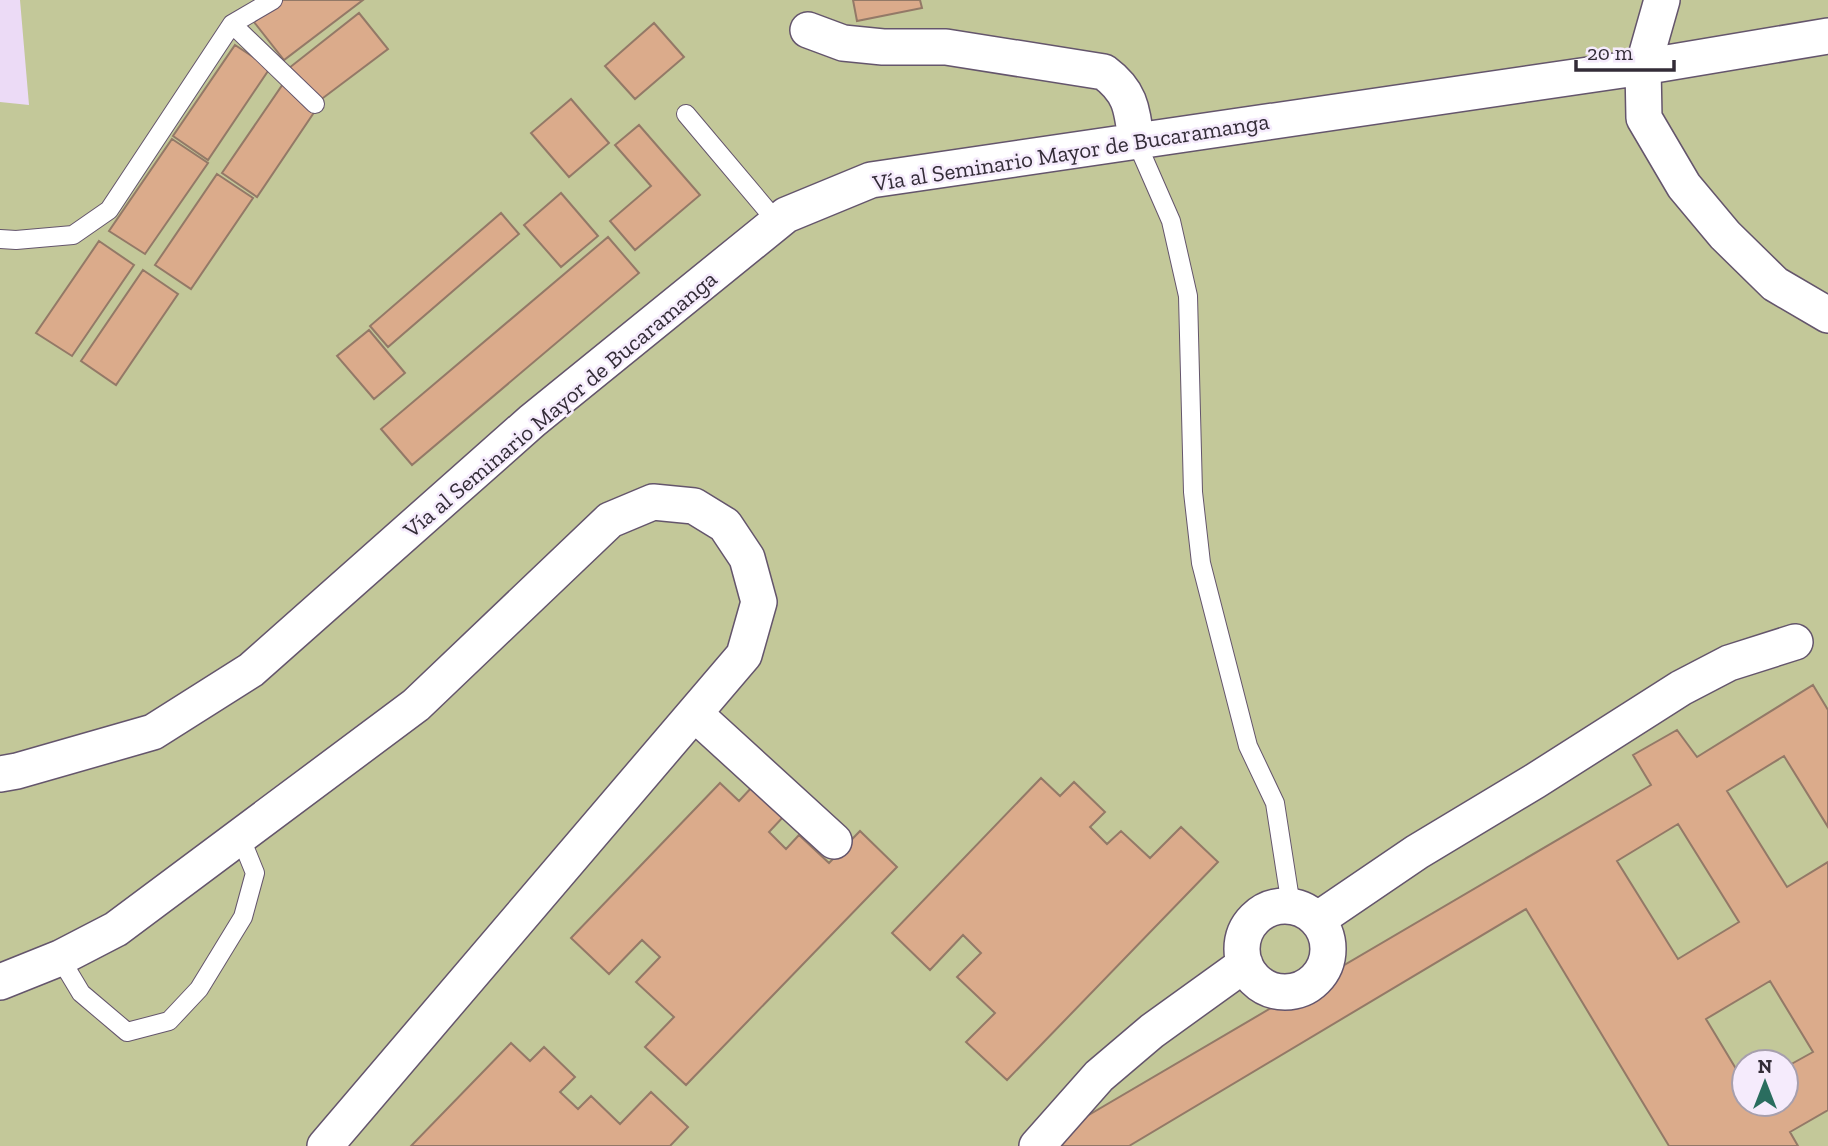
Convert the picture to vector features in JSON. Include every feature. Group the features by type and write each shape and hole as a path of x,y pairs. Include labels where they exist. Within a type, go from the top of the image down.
{"street":[{"path":"1662,0 1643,67 1644,118 1684,186 1725,235 1775,284 1828,315"},
{"path":"808,30 843,43 883,47 946,47 1104,72 1121,84 1131,108 1136,141"},
{"name":"Vía al Seminario Mayor de Bucaramanga","path":"0,774 153,732 251,670 532,421 777,222 786,215 872,180 1643,67 1828,36"},
{"path":"0,982 60,958 117,929 416,705 610,520 653,502 694,506 725,525 747,558 759,603 744,655 326,1146"},
{"path":"1304,913 1417,852 1681,688 1729,663 1795,642"},
{"path":"695,714 834,841"},
{"path":"1279,906 1304,913 1325,932 1329,947 1327,962 1320,975 1309,986 1279,992 1265,987 1253,977 1245,964 1243,940 1256,918 1266,910 1279,906"},
{"path":"1037,1146 1099,1076 1152,1031 1245,964"}],"lane":[{"path":"0,239 73,235 109,210 232,24 273,0"},
{"path":"232,24 315,104"},
{"path":"685,114 777,222"},
{"path":"1136,141 1171,220 1188,296 1193,492 1201,563 1248,746 1275,803 1304,913"},
{"path":"60,958 81,993 127,1032 169,1021 199,989 243,917 255,873 240,836"}],"green space":[{"path":"20,0 1828,0 1828,1146 0,1146 0,102 29,105"}],"building":[{"path":"283,0 363,0 284,60 254,22"},
{"path":"853,0 920,0 922,8 857,21"},
{"path":"359,13 388,49 319,101 289,68"},
{"path":"654,23 684,57 635,99 605,66"},
{"path":"235,45 270,68 208,160 173,136"},
{"path":"283,84 317,108 257,197 222,173"},
{"path":"571,99 609,143 569,177 531,133"},
{"path":"639,125 700,195 635,250 610,221 651,186 615,145"},
{"path":"172,139 208,163 145,254 109,231"},
{"path":"217,174 253,198 191,289 155,265"},
{"path":"561,193 598,236 561,267 524,225"},
{"path":"501,213 519,234 388,347 370,326"},
{"path":"608,237 639,273 412,465 381,429"},
{"path":"99,241 134,265 72,356 36,333"},
{"path":"143,270 178,294 116,385 81,361"},
{"path":"369,330 405,373 374,399 337,356"},
{"path":"1813,685 1828,710 1828,827 1784,756 1727,791 1787,887 1828,862 1828,1110 1790,1132 1798,1146 1669,1146 1526,909 1129,1146 1043,1146 1041,1143 1651,785 1633,755 1677,730 1697,757","holes":["1678,824 1739,922 1678,959 1617,861","1770,981 1813,1052 1800,1059 1800,1118 1730,1118 1730,1059 1706,1019"]},
{"path":"1041,778 1060,796 1074,782 1105,812 1090,827 1107,844 1121,831 1150,858 1181,827 1218,862 1007,1080 966,1042 995,1013 957,977 981,953 963,935 930,970 892,933"},
{"path":"720,783 739,801 753,786 784,816 769,832 786,849 799,835 829,863 860,831 897,867 686,1085 645,1047 674,1017 636,982 660,957 642,940 609,974 571,938"},
{"path":"511,1043 530,1061 544,1047 575,1077 560,1092 578,1109 591,1096 620,1124 651,1092 688,1127 670,1146 411,1146"}]}
